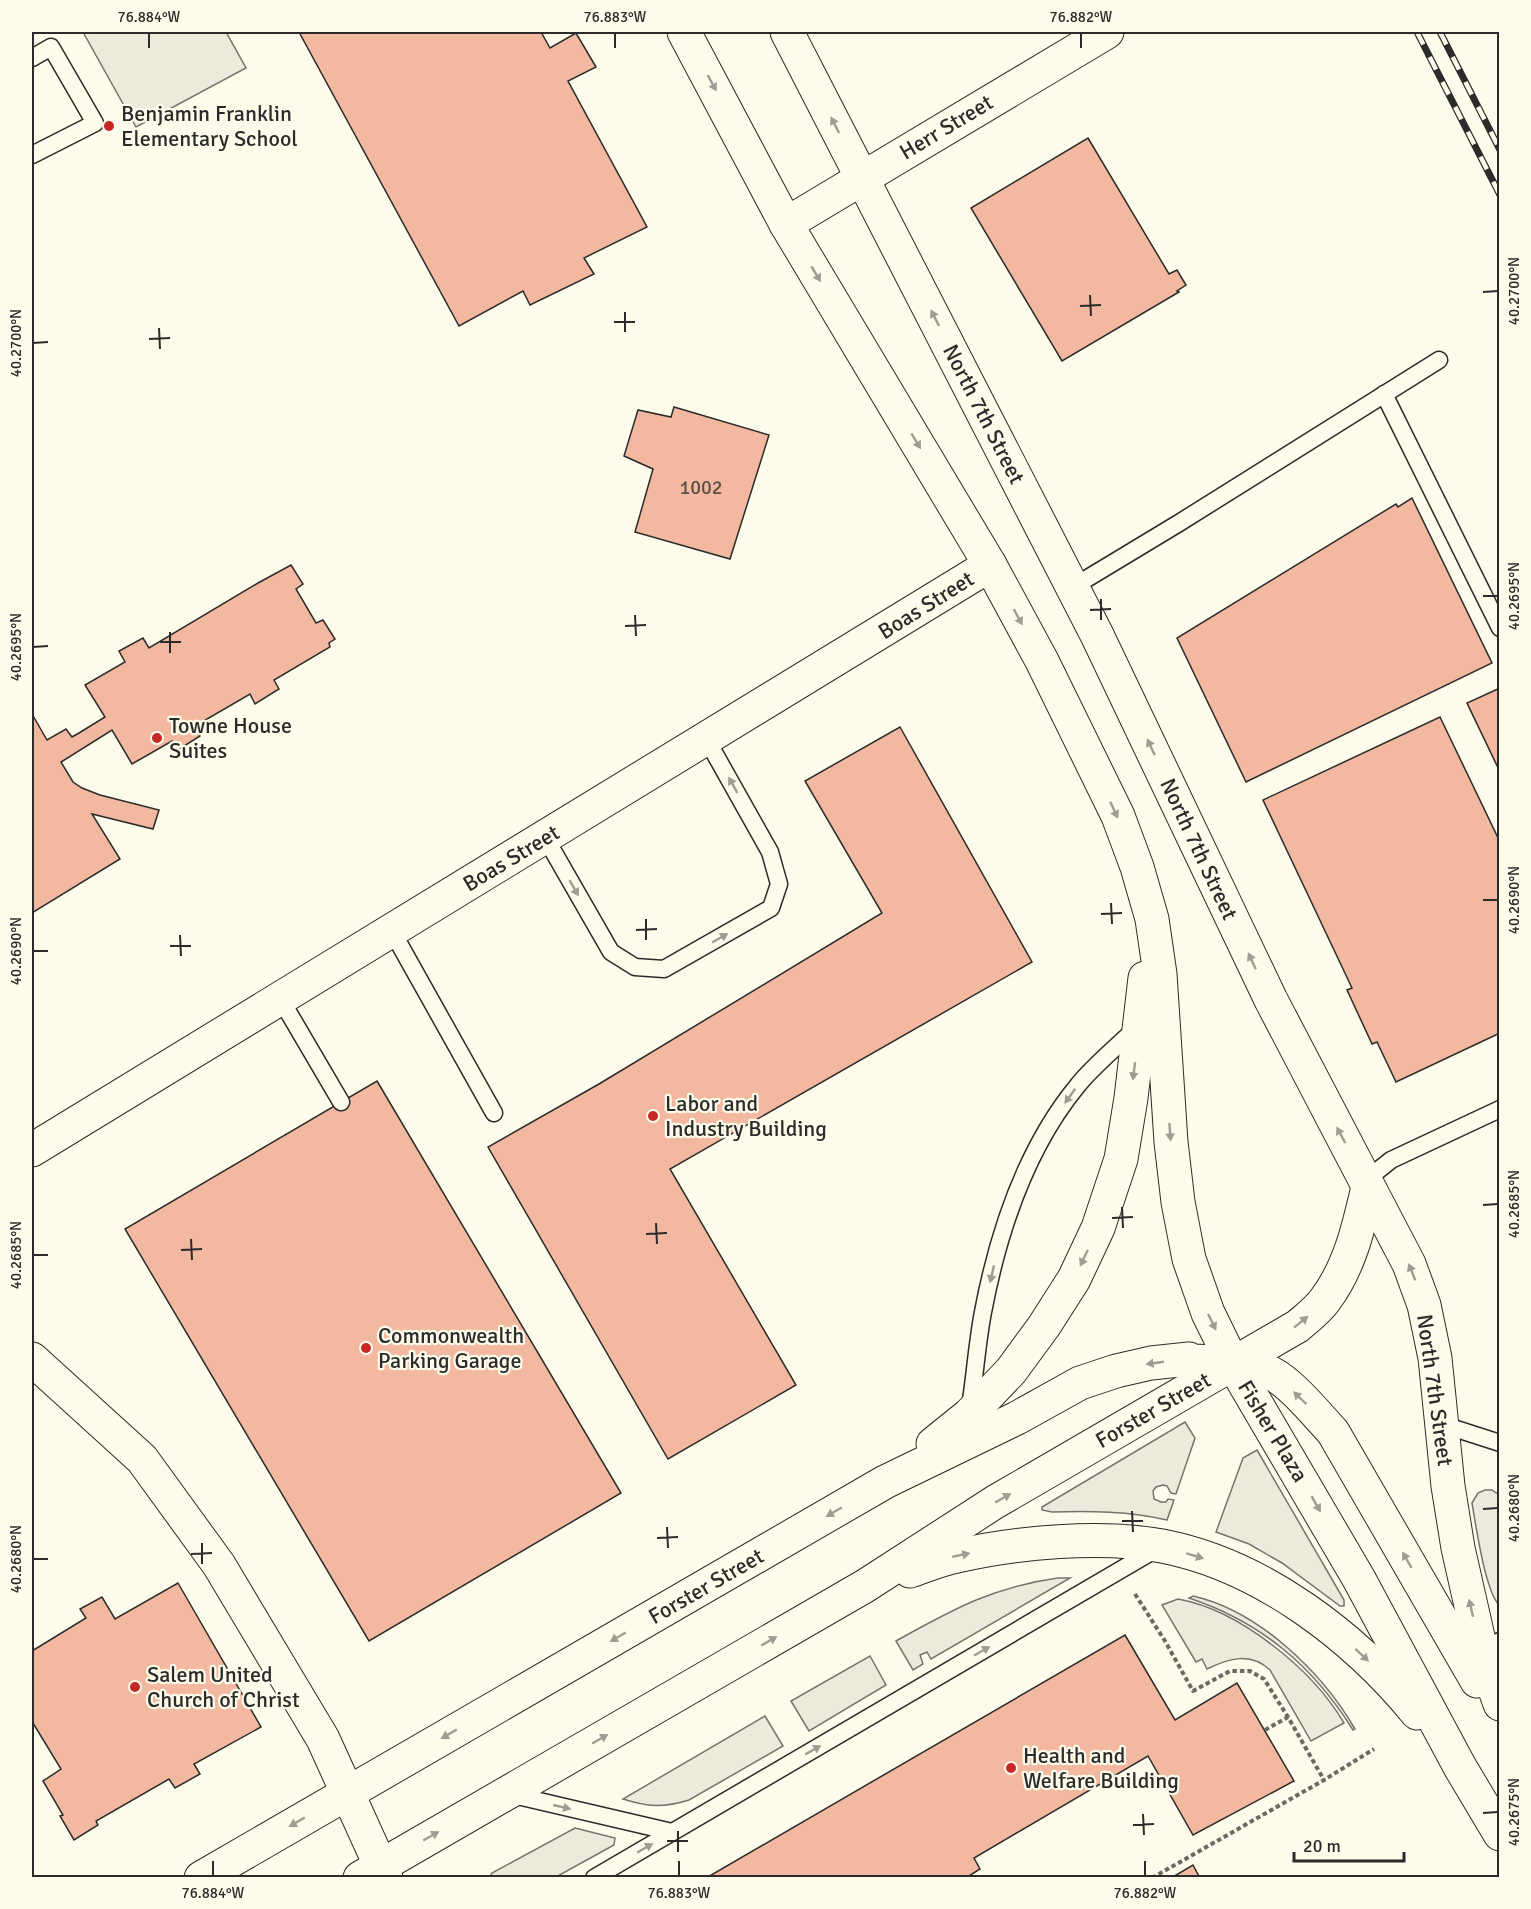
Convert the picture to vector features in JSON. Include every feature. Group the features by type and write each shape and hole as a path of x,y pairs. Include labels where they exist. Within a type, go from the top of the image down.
{"main road":[{"path":"684,32 786,224 990,565 1047,672 1118,816 1137,867 1152,919 1160,974 1171,1142 1178,1203 1189,1259 1208,1313 1233,1364"},
{"name":"North 7th Street","path":"787,32 1073,587 1271,1000 1409,1264 1424,1305 1435,1358 1448,1486 1458,1548 1481,1650 1500,1704"},
{"name":"Herr Street","path":"786,224 1089,36"},
{"name":"Boas Street","path":"32,1150 707,740 990,565"},
{"path":"885,1482 969,1415 1011,1371 1044,1326 1074,1279 1098,1228 1121,1160 1144,988 1145,930 1137,867"},
{"name":"Forster Street","path":"375,1874 505,1794 865,1586 995,1502 1298,1326 1325,1301 1342,1271 1356,1235 1368,1187"},
{"path":"32,1359 142,1460 219,1565 322,1738 347,1793 375,1874"},
{"name":"Forster Street","path":"201,1878 885,1482 1017,1418 1080,1383 1151,1363 1189,1359 1233,1364"},
{"name":"Fisher Plaza","path":"1233,1364 1266,1370 1282,1380 1333,1432 1481,1650 1500,1719"},
{"name":"Fisher Plaza","path":"1233,1364 1359,1579 1460,1767 1500,1834"},
{"path":"865,1586 956,1556 1005,1547 1052,1543 1105,1541 1162,1546 1214,1561 1262,1583 1311,1613 1357,1650 1397,1689 1460,1767"}],"lane":[{"path":"32,58 51,47 95,123 32,155"},
{"path":"1073,587 1179,524 1439,360"},
{"path":"1384,394 1500,628"},
{"path":"544,837 611,951 635,966 664,969 771,908 779,884 770,852 707,740"},
{"path":"392,931 494,1113"},
{"path":"280,998 341,1102"},
{"path":"969,1415 983,1312 998,1246 1021,1183 1038,1146 1079,1084 1140,1024"},
{"path":"1368,1187 1377,1172 1391,1160 1500,1109"},
{"path":"1441,1424 1500,1443"},
{"path":"594,1878 1162,1546"},
{"path":"505,1794 672,1832"}],"path":[{"path":"1135,1594 1193,1691 1230,1671 1250,1671 1264,1680 1324,1780"},
{"path":"1265,1730 1288,1717"},
{"path":"1152,1878 1374,1749"}],"shaded area":[{"path":"83,32 226,32 246,68 136,127"},
{"path":"1185,1422 1195,1438 1176,1494 1171,1493 1167,1486 1163,1485 1156,1487 1153,1491 1154,1499 1161,1502 1166,1502 1168,1499 1174,1500 1167,1520 1124,1513 1042,1510 1042,1507"},
{"path":"1257,1450 1344,1600 1344,1606 1340,1606 1282,1563 1249,1544 1216,1532 1243,1458"},
{"path":"1492,1490 1499,1495 1499,1605 1485,1572 1472,1503 1478,1493"},
{"path":"1058,1578 1070,1578 931,1659 927,1652 920,1655 923,1664 913,1670 896,1641 973,1601 1013,1587"},
{"path":"1193,1596 1242,1615 1286,1647 1325,1686 1355,1729 1353,1730 1321,1686 1303,1666 1283,1649 1262,1633 1239,1620 1189,1598"},
{"path":"1178,1599 1202,1605 1226,1616 1273,1645 1314,1683 1344,1723 1311,1741 1270,1670 1263,1664 1240,1659 1223,1662 1207,1669 1202,1659 1196,1662 1162,1605"},
{"path":"870,1656 886,1685 809,1731 791,1701"},
{"path":"765,1716 783,1746 689,1800 656,1806 623,1799"},
{"path":"575,1828 615,1838 614,1845 556,1877 490,1877 492,1873"}],"building":[{"path":"299,32 541,32 550,48 576,33 596,67 568,81 647,227 584,258 594,274 530,305 523,291 459,326"},
{"path":"1088,138 1169,274 1177,270 1186,285 1177,291 1179,292 1062,361 971,208"},
{"path":"674,407 769,435 730,559 635,532 653,469 624,456 638,410 671,417"},
{"path":"1412,498 1492,663 1246,782 1177,638 1396,504 1398,507"},
{"name":"Towne House Suites","path":"291,565 303,584 296,589 316,623 323,620 335,639 329,643 330,647 274,680 279,689 255,704 250,694 195,726 200,736 178,750 172,741 132,764 112,730 61,762 73,782 82,788 159,810 153,829 92,814 120,859 32,913 32,714 47,740 66,729 72,737 79,733 105,717 85,685 125,662 119,651 143,638 149,648"},
{"path":"1500,688 1500,772 1467,703"},
{"path":"1440,717 1500,842 1500,1033 1396,1082 1377,1042 1372,1044 1347,990 1352,988 1263,800"},
{"name":"Labor and Industry Building","path":"900,727 1032,962 670,1169 796,1385 668,1459 488,1147 599,1084 882,913 805,781"},
{"name":"Commonwealth Parking Garage","path":"377,1081 621,1493 369,1641 125,1229"},
{"name":"Salem United Church of Christ","path":"178,1583 261,1727 194,1764 200,1774 175,1788 169,1779 96,1821 98,1825 74,1840 60,1816 63,1815 43,1781 61,1769 32,1724 32,1651 86,1618 80,1609 102,1597 115,1619"},
{"name":"Health and Welfare Building","path":"1125,1635 1175,1720 1237,1683 1294,1781 1193,1835 1148,1756 974,1858 980,1869 966,1878 706,1878"},
{"path":"1193,1865 1200,1878 1171,1878"}],"railway":[{"path":"1417,32 1500,195"},
{"path":"1440,32 1500,150"}],"place":[{"name":"Benjamin Franklin Elementary School","path":"109,126"},
{"name":"Towne House Suites","path":"157,738"},
{"name":"Labor and Industry Building","path":"653,1116"},
{"name":"Commonwealth Parking Garage","path":"366,1348"},
{"name":"Salem United Church of Christ","path":"135,1687"},
{"name":"Health and Welfare Building","path":"1011,1768"}]}
